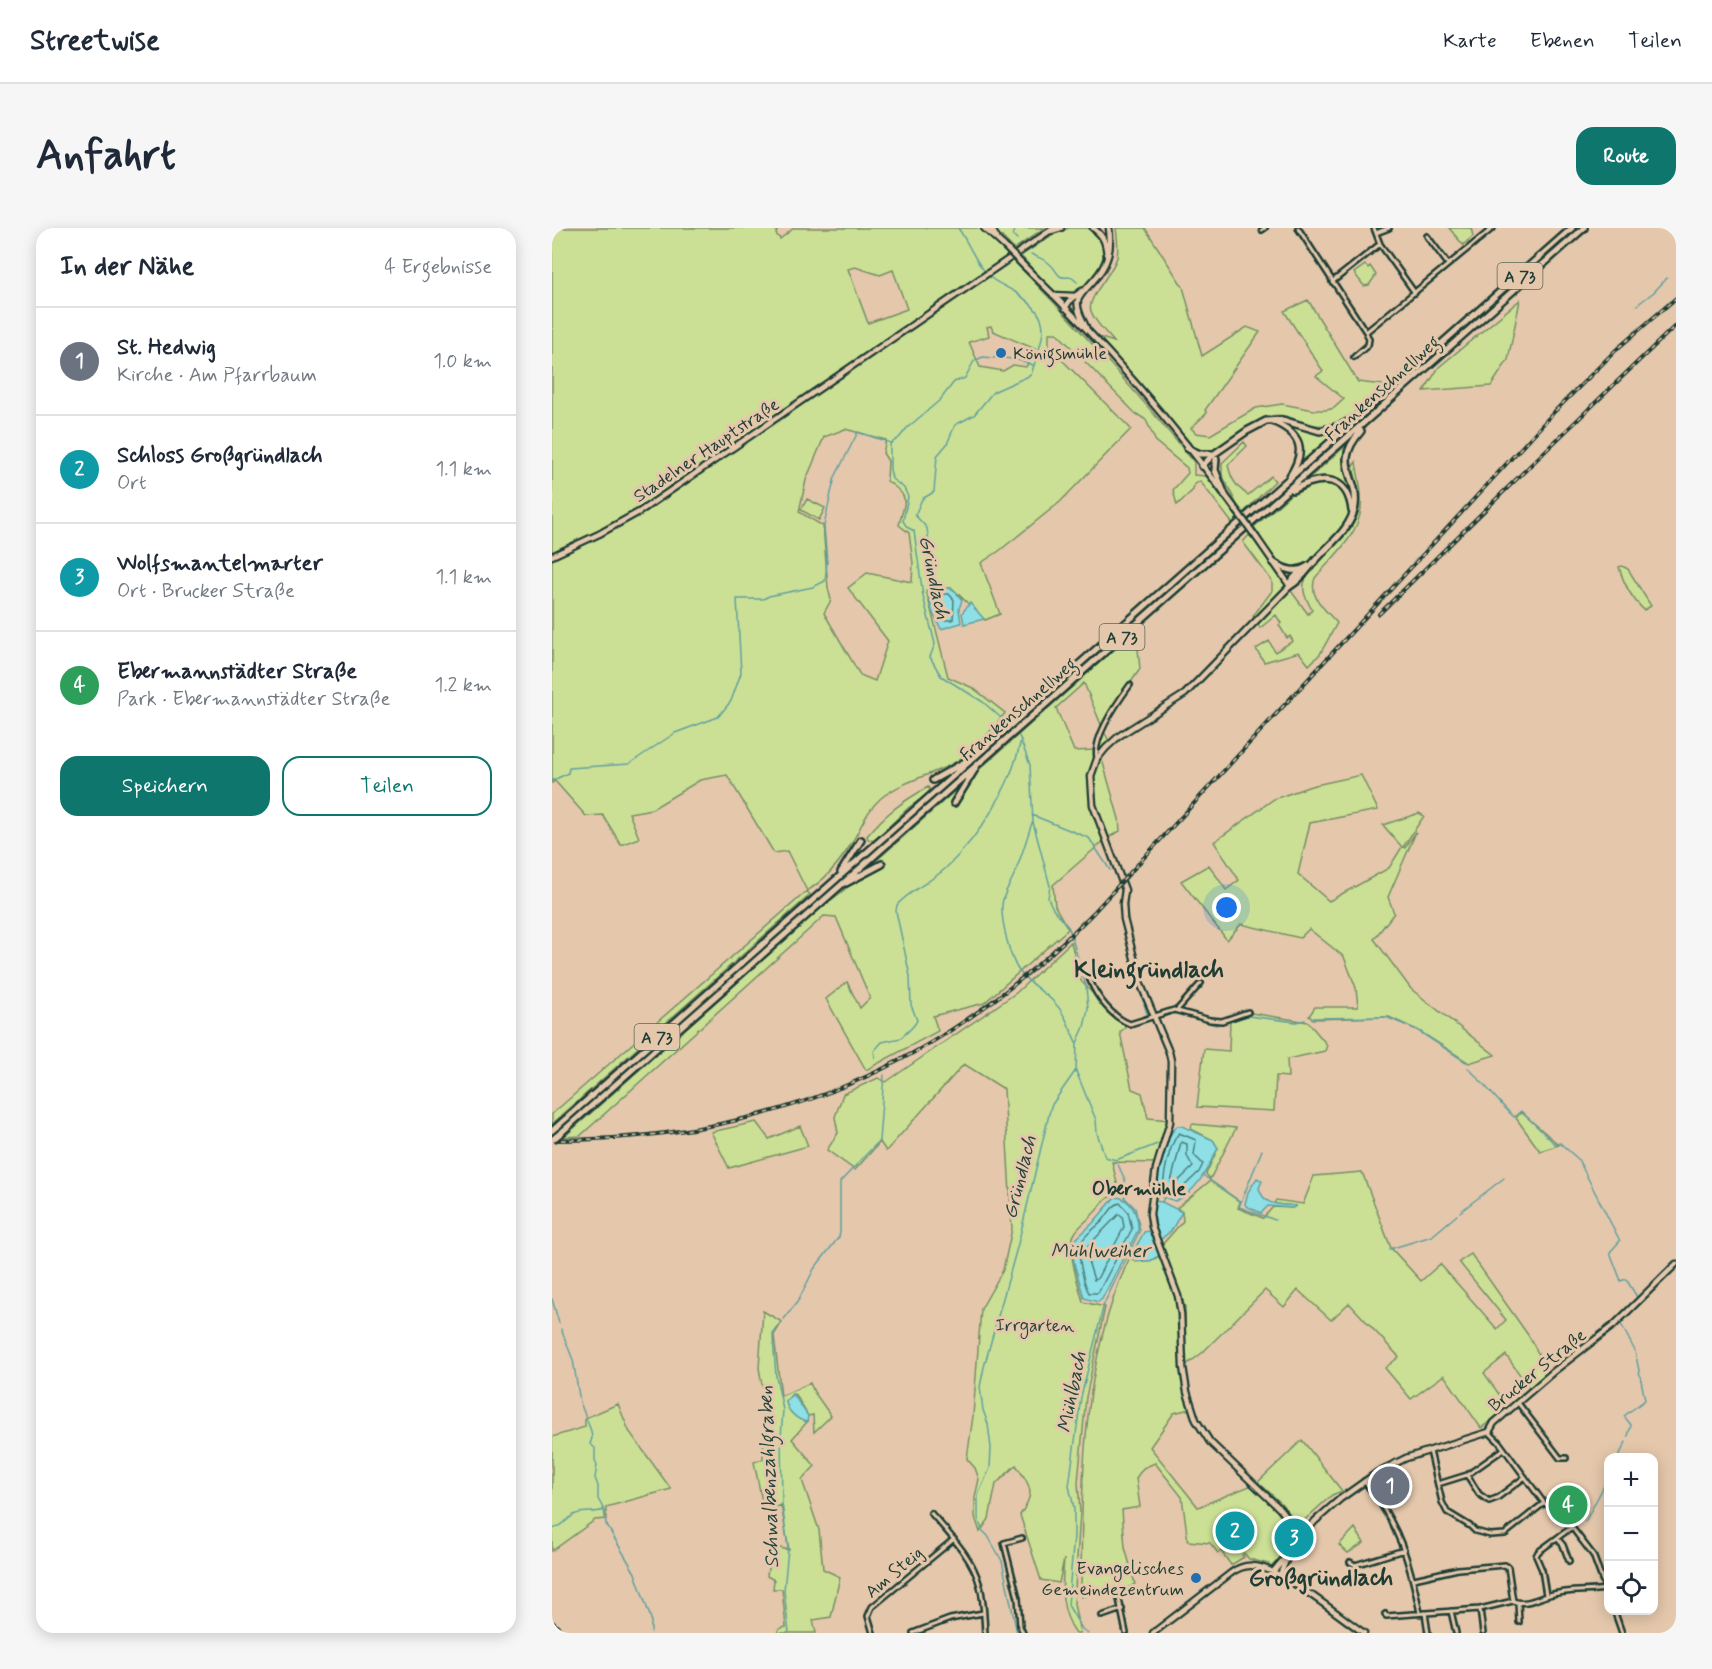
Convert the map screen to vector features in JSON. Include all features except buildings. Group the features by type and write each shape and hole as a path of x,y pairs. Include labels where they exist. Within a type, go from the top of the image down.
{"highway":[{"name":"Frankenschnellweg","path":"552,1131 1572,228"},
{"name":"Frankenschnellweg","path":"552,1140 1584,228"},
{"path":"1203,466 1256,425 1271,420 1282,420 1320,431 1340,426 1364,414"},
{"path":"1290,585 1302,577 1346,527 1353,515 1355,497 1347,463 1348,453 1356,436 1375,415"},
{"path":"1271,420 1292,431 1299,446 1298,463 1286,482"},
{"path":"1187,448 1215,457"},
{"path":"1215,457 1215,470 1225,495"},
{"path":"1283,495 1318,479 1332,481 1341,486 1348,495 1353,515"},
{"path":"1274,562 1290,571 1301,570 1312,564"},
{"path":"1290,585 1301,570"},
{"path":"933,780 979,753"},
{"path":"954,803 981,761"},
{"path":"833,882 861,840"},
{"path":"835,890 882,864"}],"street":[{"path":"984,228 1053,295 1092,337 1203,466 1290,585 1185,694 1119,736 1106,748 1097,759 1091,776 1093,805 1125,890 1124,919 1141,985 1170,1052 1170,1122 1156,1169 1150,1214 1152,1227 1178,1296 1183,1367 1190,1402 1199,1425 1210,1442 1279,1508 1302,1535"},
{"path":"991,228 998,240"},
{"name":"Stadelner Hauptstraße","path":"552,556 639,512 1051,229 1061,228"},
{"path":"1093,228 1106,242 1108,258"},
{"path":"1065,308 1067,303 1077,297 1100,273 1108,258 1111,241 1109,228"},
{"path":"1298,228 1366,332 1369,339 1368,345 1354,357"},
{"path":"1374,228 1380,244 1415,293"},
{"path":"1376,233 1389,228"},
{"path":"1366,332 1493,228"},
{"path":"1427,236 1448,265"},
{"path":"1332,282 1380,244"},
{"path":"1053,295 1077,297"},
{"path":"1077,297 1080,314 1092,337"},
{"path":"1097,759 1096,753 1102,730 1114,707 1130,685"},
{"path":"1090,980 1100,998 1125,1023 1134,1024 1177,1010 1210,1020 1222,1021 1248,1012"},
{"path":"1177,1010 1201,982"},
{"name":"Brucker Straße","path":"1277,1573 1302,1535 1329,1508 1364,1482 1402,1459 1489,1432 1494,1423 1553,1372 1614,1325 1676,1264"},
{"path":"1518,1403 1560,1458 1566,1458"},
{"path":"1489,1432 1544,1503 1560,1512 1572,1527 1593,1555 1604,1583"},
{"path":"1438,1484 1467,1475 1504,1449"},
{"path":"1430,1451 1442,1502 1450,1515 1475,1531 1490,1535 1504,1534 1544,1503"},
{"path":"1467,1475 1479,1494 1489,1501 1497,1498 1525,1477"},
{"path":"1364,1482 1387,1513 1404,1550 1428,1633"},
{"path":"931,1513 954,1539 974,1571 980,1587 985,1633"},
{"path":"1546,1595 1542,1570 1536,1556 1572,1527"},
{"path":"1557,1538 1563,1545 1569,1561"},
{"name":"Am Steig","path":"873,1633 868,1616 872,1607 954,1539"},
{"path":"1022,1539 1004,1543 1018,1598 1020,1626 1023,1633"},
{"path":"1350,1562 1355,1565 1404,1550"},
{"path":"1414,1579 1458,1569 1505,1565 1508,1567 1513,1600"},
{"path":"1153,1633 1238,1569 1255,1566 1277,1573 1364,1633"},
{"path":"1385,1614 1386,1616 1480,1609 1513,1600 1518,1603 1543,1599 1546,1595 1584,1589 1590,1592 1604,1591"},
{"path":"1118,1594 1126,1633"},
{"path":"1518,1603 1519,1622"},
{"path":"1102,1616 1122,1609"},
{"path":"1480,1609 1483,1633"},
{"path":"1451,1611 1455,1633"},
{"path":"913,1633 950,1619 983,1613"},
{"path":"1615,1615 1622,1633"},
{"path":"552,1625 560,1633"}],"green space":[{"path":"552,228 778,228 776,234 780,239 794,228 981,228 1117,371 1194,462 1194,475 1206,476 1238,519 1233,524 1200,481 1177,505 1173,490 1188,473 1187,468 1156,442 1146,420 1135,413 1057,333 1049,333 1049,347 1131,429 1060,502 981,563 1000,614 985,620 952,588 926,590 948,677 973,688 1005,713 972,750 948,766 905,784 881,798 868,814 837,864 820,882 807,891 787,851 774,853 727,775 700,780 652,809 629,813 639,838 621,845 603,815 586,816 555,781 552,783","holes":["855,267 880,275 893,270 907,309 868,323 848,269","991,326 993,331 1035,349 1026,367 1013,365 1003,371 980,367 969,342 989,336 987,327","845,429 886,440 883,453 888,461 887,481 903,495 904,504 899,525 909,533 913,563 912,582 867,573 848,588 888,641 875,681 860,675 824,613 831,600 823,526 799,512 806,480 824,437"]},
{"path":"993,228 1044,228 1014,249"},
{"path":"1069,228 1088,228 1093,231 1099,236 1103,245 1103,255 1100,265 1086,284 1069,294 1061,294 1045,283 1021,256 1054,234"},
{"path":"1116,228 1145,228 1183,287 1202,356 1247,327 1260,332 1205,410 1207,413 1191,428 1196,433 1210,435 1256,408 1282,404 1327,410 1334,408 1344,399 1316,376 1323,371 1284,311 1308,300 1358,382 1383,385 1357,410 1338,422 1316,425 1276,415 1255,424 1208,454 1193,447 1098,337 1114,342 1095,320 1091,306 1096,292 1117,257"},
{"path":"1449,228 1471,228 1473,236 1463,245"},
{"path":"1365,265 1368,268 1370,266 1376,275 1369,285 1364,286 1354,273"},
{"path":"1520,300 1508,360 1491,386 1424,391 1439,367"},
{"path":"1281,421 1308,430 1343,427 1300,465 1299,440"},
{"path":"1244,442 1247,446 1228,465 1232,479 1237,486 1248,495 1271,476 1275,481 1243,513 1222,474 1222,463"},
{"path":"1350,442 1347,458 1354,493 1352,509 1338,531 1318,554 1298,567 1284,566 1273,557 1254,527"},
{"path":"1356,462 1361,497 1359,518 1350,537 1315,578 1313,585 1319,602 1337,623 1320,654 1309,665 1299,652 1264,662 1256,649 1269,641 1275,652 1293,641 1290,636 1287,638 1276,615 1260,628 1253,616 1272,591 1272,581 1243,542 1249,535 1253,539 1308,614 1312,610 1304,591 1307,576 1347,532 1358,513 1359,496 1353,466"},
{"path":"807,499 825,508 819,520 801,510"},
{"path":"1619,567 1628,569 1651,606 1644,610 1632,596 1621,574"},
{"path":"1131,635 1137,639 1140,669 1112,710 1104,732 1108,739 1101,756 1119,819 1120,831 1107,838 1053,885 1055,906 1068,929 984,1003 933,1016 938,1031 866,1070 826,999 847,982 860,1008 870,998 836,917 824,916 580,1136 564,1137 820,909 858,879","holes":["1084,683 1104,732 1094,750 1074,751 1056,708"]},
{"path":"1361,775 1378,810 1310,823 1298,874 1329,901 1389,868 1402,847 1383,825 1419,813 1424,816 1403,847 1405,848 1416,832 1388,897 1394,913 1374,939 1411,989 1495,1055 1469,1063 1419,1031 1389,1017 1313,1019 1309,1016 1315,1007 1358,1007 1356,988 1344,957 1309,929 1300,938 1241,924 1227,940 1181,881 1209,865 1226,890 1239,880 1214,842 1274,799 1311,786"},
{"path":"928,787 931,792 908,808 874,841 868,839 867,836 888,814"},
{"path":"807,891 810,895 552,1124 552,1114"},
{"name":"Irrgarten","path":"1071,942 1081,981 1112,1014 1127,1026 1120,1032 1132,1089 1142,1093 1148,1118 1170,1120 1155,1163 1112,1162 1119,1192 1103,1202 1078,1228 1072,1240 1072,1257 1083,1302 1105,1307 1086,1397 1078,1482 1080,1513 1074,1604 1080,1633 1076,1633 1064,1606 1062,1588 1064,1559 1059,1583 1041,1580 1020,1515 1028,1501 1030,1490 1016,1465 996,1484 989,1519 980,1532 975,1517 975,1497 979,1479 975,1468 967,1459 973,1416 981,1309 1003,1270 1012,1229 1004,1089 964,1064 886,1151 880,1142 855,1170 827,1150 838,1133 835,1117 843,1094 878,1078 886,1082 1016,993"},
{"path":"1251,1013 1308,1022 1327,1045 1325,1051 1287,1059 1288,1077 1276,1076 1274,1111 1197,1107 1204,1049 1229,1051 1230,1020"},
{"path":"1521,1112 1559,1145 1540,1151 1516,1118"},
{"path":"756,1122 769,1139 800,1126 808,1146 729,1168 711,1132"},
{"path":"1192,1124 1236,1128 1210,1179 1206,1174 1218,1148 1213,1140 1191,1129"},
{"path":"1362,1172 1391,1248 1421,1281 1440,1264 1497,1329 1506,1320 1459,1262 1471,1254 1528,1335 1549,1373 1530,1389 1506,1355 1484,1373 1508,1407 1481,1428 1444,1375 1411,1399 1385,1368 1399,1357 1349,1303 1331,1320 1298,1290 1284,1307 1265,1290 1202,1353 1186,1365 1185,1307 1161,1246 1183,1221 1182,1212 1177,1208 1210,1181 1240,1202 1238,1208 1263,1218 1273,1207 1292,1208 1295,1206 1274,1204 1276,1200 1303,1204 1314,1176"},
{"path":"1162,1255 1178,1303 1180,1368 1190,1409 1174,1413 1150,1447 1198,1507 1252,1485 1280,1512 1290,1529 1291,1538 1287,1549 1271,1567 1269,1564 1249,1559 1244,1553 1242,1555 1244,1557 1231,1565 1221,1551 1218,1553 1210,1543 1188,1541 1182,1497 1155,1463 1143,1468 1136,1478 1140,1507 1122,1510 1125,1547 1135,1584 1119,1593 1114,1588 1081,1597 1082,1511 1087,1424 1101,1339 1130,1257 1136,1262 1152,1260","holes":["1244,1520 1254,1533 1240,1543 1230,1529"]},
{"path":"763,1311 782,1322 774,1335 781,1396 810,1383 831,1416 814,1432 813,1415 808,1416 796,1395 792,1394 786,1401 793,1414 807,1422 792,1439 815,1466 802,1480 819,1530 823,1569 840,1577 831,1617 813,1620 816,1633 778,1633 779,1629 786,1627 782,1589 773,1589 774,1580 767,1576 771,1546 789,1550 781,1505 764,1511 754,1462 763,1459 765,1401 759,1368"},
{"path":"618,1404 629,1431 671,1489 606,1507 606,1519 595,1520 552,1551 552,1437 585,1427 585,1418"},
{"path":"1302,1440 1342,1491 1332,1495 1299,1525 1281,1503 1258,1482"},
{"path":"1560,1492 1578,1503 1577,1512 1570,1518 1563,1508 1549,1500"},
{"path":"1355,1528 1364,1543 1348,1553 1339,1545"}],"water":[{"path":"950,588 962,600 959,609 961,623 941,629 932,611 928,591"},
{"path":"970,603 984,619 964,624 962,613"},
{"path":"1177,1126 1182,1126 1213,1140 1218,1148 1196,1186 1175,1201 1157,1195 1157,1186 1159,1168 1167,1141"},
{"path":"1257,1178 1262,1181 1259,1188 1268,1202 1297,1206 1292,1208 1268,1206 1261,1213 1246,1206 1248,1192"},
{"name":"Mühlweiher","path":"1115,1197 1125,1200 1133,1208 1138,1230 1102,1299 1098,1302 1084,1298 1074,1263 1073,1249 1076,1239"},
{"path":"1154,1201 1162,1202 1182,1212 1171,1231 1161,1239 1152,1219"},
{"path":"1149,1231 1160,1255 1150,1261 1137,1260 1136,1246 1144,1232"},
{"path":"793,1394 808,1416 807,1422 796,1417 788,1408 786,1401"}],"waterway":[{"name":"Gründlach","path":"933,589 927,528 915,515 922,499 934,492 937,456 947,444 955,425 974,415 993,392 1031,375 1043,328 1041,319 1028,302 986,273 958,228"},
{"path":"1016,228 1013,235 1017,239"},
{"path":"1031,254 1048,263 1060,276 1071,277 1077,282"},
{"path":"1637,305 1667,278"},
{"name":"Gründlach","path":"995,358 983,357 974,361 965,378 954,382 940,400 890,444 890,469 892,479 904,488 908,497 903,521 914,531 923,596 935,644 930,657 941,676 983,702 1007,723"},
{"name":"Gründlach","path":"1005,358 1033,365"},
{"path":"552,781 568,773 569,768 629,764 675,733 718,717 731,701 741,673 737,599 763,599 813,587 825,581 827,562 824,526 835,477 858,432 891,443"},
{"name":"Gründlach","path":"1017,1633 1002,1561 982,1530 978,1518 978,1495 990,1468 991,1448 980,1387 1018,1244 1051,1106 1076,1070 1077,1043 1088,1009 1086,986 1069,928 1053,909 1048,898 1050,886 1033,822 1030,765 1019,736"},
{"name":"Schwalbenzahlgraben","path":"875,1058 874,1051 882,1042 901,1038 917,1020 911,1005 910,976 896,911 897,905 946,868 971,841 1002,793 1021,740"},
{"path":"1032,815 1089,838 1110,870"},
{"path":"1032,823 1017,869 1005,893 1002,912 1005,930 1012,958 1019,971 1058,1006 1076,1042"},
{"path":"1121,890 1121,921 1137,980"},
{"path":"1140,987 1143,1001"},
{"path":"1144,1004 1147,1014"},
{"path":"1160,1017 1177,1013 1216,1025 1248,1016 1296,1022 1305,1020"},
{"path":"1311,1018 1386,1017 1417,1030 1466,1062"},
{"path":"1468,1068 1514,1117 1521,1111 1556,1145 1560,1143 1578,1159 1620,1241 1610,1252 1621,1281 1626,1279 1637,1297"},
{"name":"Mühlbach","path":"1076,1071 1096,1120 1097,1133 1105,1157 1116,1160 1125,1180 1125,1198 1135,1208 1140,1230 1104,1304 1081,1397 1069,1486 1074,1508 1074,1535 1068,1605 1082,1629 1088,1633"},
{"name":"Schwalbenzahlgraben","path":"784,1319 798,1301 814,1269 839,1237 840,1182 879,1141 884,1075"},
{"path":"1116,1160 1160,1143"},
{"path":"1241,1202 1262,1150"},
{"path":"1204,1176 1241,1202 1239,1207 1275,1220"},
{"path":"1460,1212 1504,1178"},
{"path":"1162,1202 1164,1197"},
{"path":"1390,1249 1432,1236 1457,1215"},
{"path":"552,1299 559,1323"},
{"path":"1620,1322 1635,1351 1645,1400 1624,1416 1631,1425 1628,1436"},
{"name":"Schwalbenzahlgraben","path":"780,1323 773,1333 773,1338 776,1376 783,1410 782,1503 788,1548 784,1591 789,1633"},
{"path":"561,1329 573,1360 580,1402 591,1431 590,1444 595,1448 598,1499 604,1510 606,1524 635,1573 651,1619 651,1632"},
{"path":"1620,1453 1626,1442"},
{"path":"1585,1522 1604,1486"},
{"path":"552,1529 576,1514 604,1510"}],"railway":[{"path":"552,1140 632,1137 707,1126 779,1109 847,1085 912,1053 975,1014 1035,968 1093,913 1555,411 1617,349 1676,298"},
{"path":"1379,614 1676,325"}],"place":[{"name":"Königsmühle","path":"1001,353"},
{"name":"St. Hedwig","path":"1390,1486"},
{"name":"Ebermannstädter Straße","path":"1568,1505"},
{"name":"Schloss Großgründlach","path":"1235,1531"},
{"name":"Wolfsmantelmarter","path":"1294,1538"},
{"name":"Evangelisches Gemeindezentrum","path":"1196,1578"}],"district":[{"name":"Kleingründlach","path":"1149,969"},
{"name":"Obermühle","path":"1139,1188"},
{"name":"Großgründlach","path":"1321,1577"}]}
